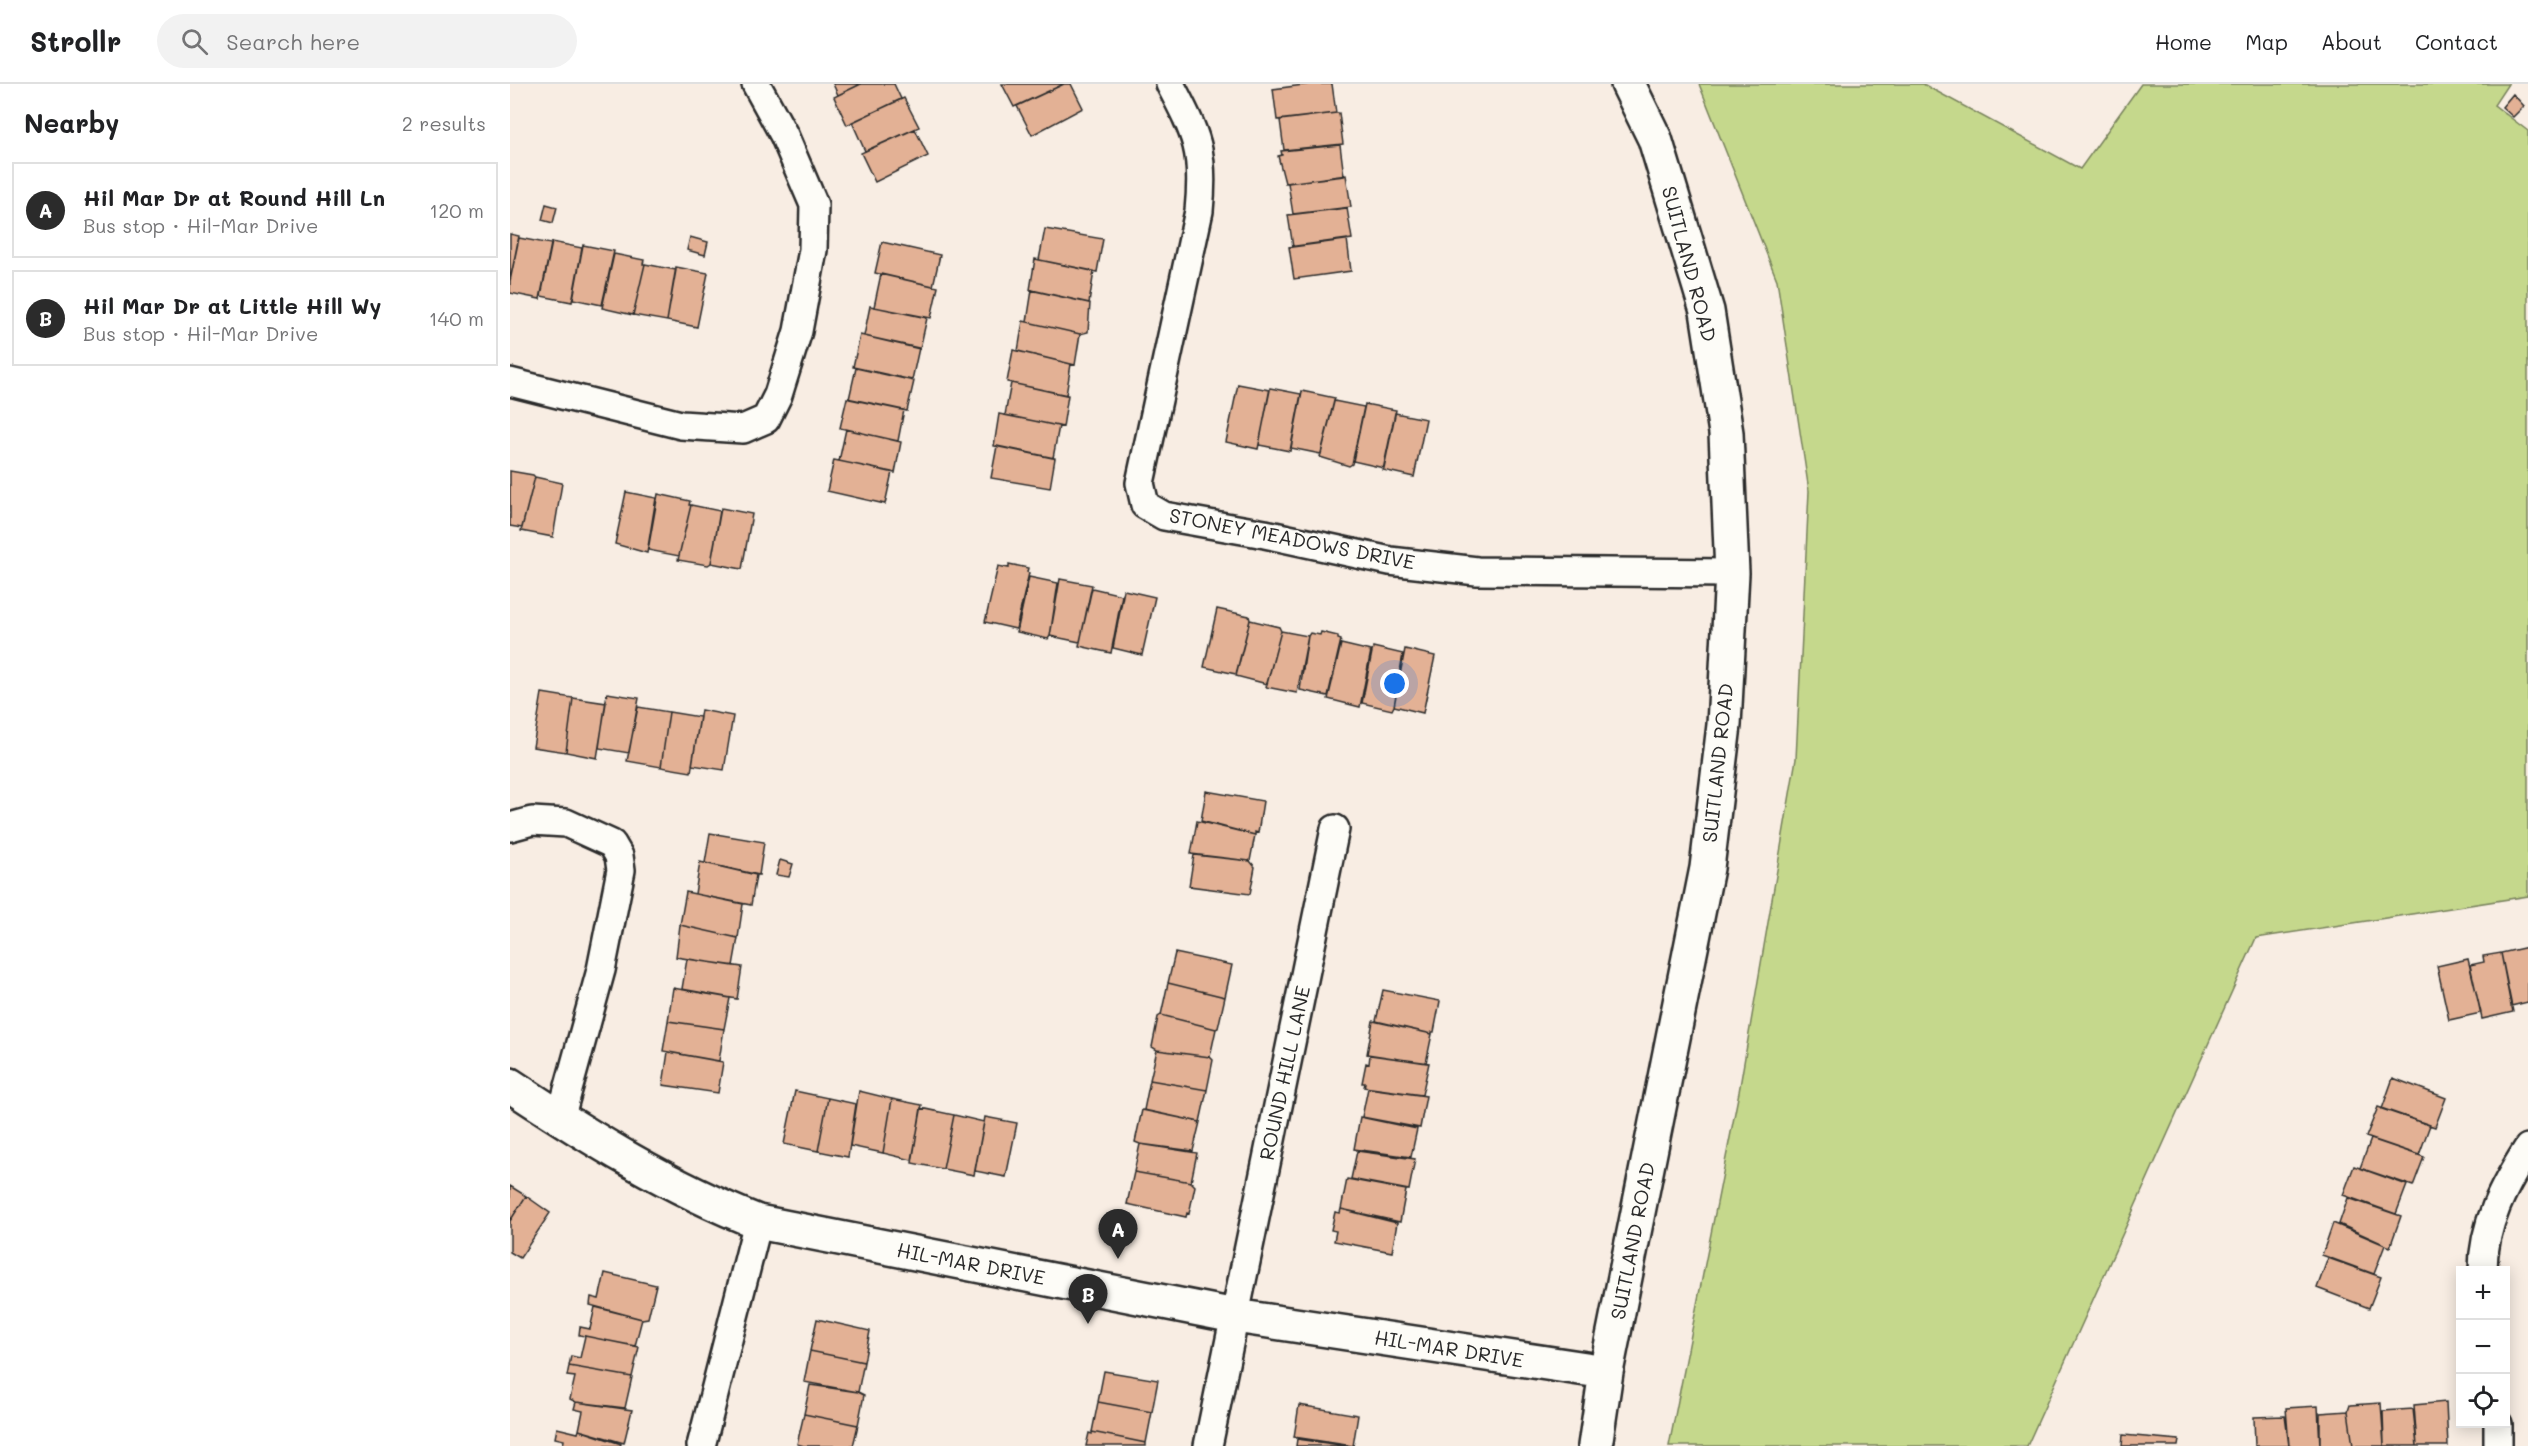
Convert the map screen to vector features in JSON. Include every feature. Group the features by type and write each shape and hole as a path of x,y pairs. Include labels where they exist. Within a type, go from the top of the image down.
{"main road":[{"name":"SUITLAND ROAD","path":"1595,1446 1606,1372 1707,868 1724,725 1732,573 1726,433 1707,311 1655,139 1628,84"},
{"name":"HIL-MAR DRIVE","path":"510,1085 561,1119 661,1179 714,1205 758,1222 1235,1316 1606,1372"}],"street":[{"path":"510,382 681,425 743,429 766,419 778,395 798,331 813,250 814,206 784,135 756,84"},
{"name":"STONEY MEADOWS DRIVE","path":"1170,84 1189,122 1200,151 1203,177 1199,211 1140,483 1145,505 1164,516 1390,561 1477,571 1732,573"},
{"path":"510,827 532,822 566,823 612,844 619,856 621,870 601,970 561,1119"},
{"name":"ROUND HILL LANE","path":"1209,1446 1335,829"},
{"path":"2484,1266 2490,1219 2505,1184 2528,1148"},
{"path":"701,1446 758,1222"},
{"path":"2498,1428 2498,1446"}],"green space":[{"path":"1699,84 1923,84 2080,169 2141,84 2508,84 2494,105 2528,131 2528,896 2256,938 2027,1446 1669,1446 1739,1092 1796,759 1809,491 1777,280"}],"building":[{"path":"833,84 861,84 838,95"},
{"path":"861,84 894,84 901,99 847,125 834,97"},
{"path":"1002,84 1064,84 1014,107"},
{"path":"1064,84 1071,84 1083,108 1032,135 1017,106"},
{"path":"1332,84 1336,113 1277,120 1273,89"},
{"path":"2513,94 2524,106 2513,117 2502,107"},
{"path":"904,98 919,127 865,151 852,122"},
{"path":"1339,113 1343,144 1284,150 1280,120"},
{"path":"915,129 928,156 875,182 861,153"},
{"path":"1340,145 1344,176 1285,183 1278,156 1282,155 1281,151"},
{"path":"1346,175 1351,207 1293,214 1288,183"},
{"path":"546,204 557,207 553,223 542,220"},
{"path":"1347,208 1352,239 1293,247 1288,215"},
{"path":"1045,229 1103,239 1097,272 1039,260"},
{"path":"510,234 519,236 510,281"},
{"path":"690,237 708,242 705,255 687,250"},
{"path":"519,238 551,244 540,299 510,293 510,281"},
{"path":"1347,239 1351,271 1294,279 1289,247"},
{"path":"552,242 582,248 572,302 541,296"},
{"path":"882,242 940,255 933,286 875,273"},
{"path":"583,245 614,251 602,305 573,299"},
{"path":"614,254 644,260 633,315 602,308"},
{"path":"1035,259 1094,271 1089,303 1030,290"},
{"path":"645,264 676,270 667,321 633,315"},
{"path":"676,267 708,273 697,327 667,321"},
{"path":"881,274 938,287 931,318 874,307"},
{"path":"1032,290 1090,303 1088,332 1080,334 1027,322"},
{"path":"870,306 927,318 920,349 864,336"},
{"path":"1023,321 1080,334 1075,365 1018,351"},
{"path":"860,335 919,348 912,380 853,367"},
{"path":"1013,350 1071,364 1066,395 1007,382"},
{"path":"856,368 914,381 907,411 849,399"},
{"path":"1011,383 1068,395 1063,427 1005,415"},
{"path":"1238,384 1270,390 1258,449 1226,442"},
{"path":"1270,388 1301,394 1290,451 1259,445"},
{"path":"1302,391 1335,398 1321,454 1291,448"},
{"path":"847,398 904,410 898,441 840,428"},
{"path":"1334,401 1364,407 1352,464 1349,466 1320,457"},
{"path":"1365,404 1396,410 1384,468 1353,461"},
{"path":"1395,413 1426,419 1414,477 1383,470"},
{"path":"999,414 1059,426 1053,458 994,446"},
{"path":"846,429 901,442 895,473 839,461"},
{"path":"997,446 1055,458 1050,488 991,478"},
{"path":"834,460 892,472 885,504 827,491"},
{"path":"510,471 535,477 522,528 510,526"},
{"path":"535,477 562,483 553,537 521,531"},
{"path":"626,492 656,498 647,553 615,544"},
{"path":"658,494 690,501 679,556 648,550"},
{"path":"691,505 720,511 711,563 708,565 678,560"},
{"path":"721,508 752,514 742,569 711,563"},
{"path":"1009,564 1028,568 1029,573 1016,629 985,622 998,566 1009,568"},
{"path":"1029,577 1058,583 1048,639 1017,632"},
{"path":"1060,579 1092,585 1080,642 1050,636"},
{"path":"1092,588 1122,595 1111,653 1079,646"},
{"path":"1124,590 1155,597 1142,655 1113,648"},
{"path":"1217,609 1249,616 1250,620 1236,674 1204,667"},
{"path":"1250,620 1279,627 1281,631 1267,684 1236,676"},
{"path":"1281,631 1308,636 1297,693 1266,687"},
{"path":"1321,632 1338,636 1341,640 1328,696 1300,690 1308,636 1310,633 1320,635"},
{"path":"1341,644 1371,651 1360,707 1328,699"},
{"path":"1373,647 1403,654 1392,710 1362,703"},
{"path":"1405,649 1435,656 1423,713 1394,706"},
{"path":"542,693 573,698 566,752 533,747"},
{"path":"607,693 639,698 629,753 599,748"},
{"path":"573,698 606,703 597,758 566,752"},
{"path":"638,707 669,712 661,767 627,761"},
{"path":"701,710 733,716 724,770 692,765"},
{"path":"669,712 700,717 691,772 661,767"},
{"path":"1206,791 1263,801 1258,833 1255,832 1255,835 1201,821"},
{"path":"1197,821 1255,835 1250,861 1191,854"},
{"path":"710,833 764,842 759,875 705,863"},
{"path":"1194,855 1250,861 1255,867 1250,894 1189,886"},
{"path":"780,860 793,864 789,877 776,875"},
{"path":"700,862 756,875 751,905 695,894"},
{"path":"686,892 743,904 738,938 680,925"},
{"path":"680,925 738,938 733,966 676,957"},
{"path":"2528,947 2528,1002 2511,1006 2501,953"},
{"path":"1175,953 1232,965 1225,997 1168,983"},
{"path":"2501,953 2513,1012 2482,1019 2470,965 2484,962 2483,956"},
{"path":"687,959 742,967 737,999 682,989"},
{"path":"2468,959 2481,1013 2449,1020 2437,966"},
{"path":"1168,983 1225,997 1218,1028 1161,1015"},
{"path":"673,988 730,998 724,1029 668,1021"},
{"path":"1383,990 1440,1001 1434,1032 1432,1034 1376,1021"},
{"path":"1161,1015 1216,1029 1210,1057 1157,1050 1152,1047 1158,1017"},
{"path":"668,1021 724,1029 719,1061 663,1051"},
{"path":"1373,1021 1432,1034 1426,1063 1367,1054"},
{"path":"1157,1050 1210,1057 1213,1060 1207,1090 1150,1080"},
{"path":"668,1052 723,1062 718,1093 663,1085"},
{"path":"1370,1055 1429,1063 1422,1095 1364,1087 1365,1083 1362,1083"},
{"path":"2393,1078 2446,1098 2435,1127 2382,1109"},
{"path":"1150,1080 1207,1090 1200,1122 1144,1110"},
{"path":"1368,1088 1426,1096 1420,1128 1362,1117"},
{"path":"795,1091 828,1098 818,1151 784,1144"},
{"path":"859,1091 892,1099 883,1153 850,1146"},
{"path":"828,1098 856,1104 848,1157 818,1151"},
{"path":"892,1099 922,1105 912,1160 883,1153"},
{"path":"2378,1107 2430,1125 2419,1155 2366,1137"},
{"path":"921,1108 954,1115 943,1169 912,1163"},
{"path":"1142,1110 1200,1122 1193,1151 1135,1142"},
{"path":"954,1115 984,1122 974,1175 943,1169"},
{"path":"985,1117 1017,1123 1006,1177 975,1171"},
{"path":"1360,1117 1417,1129 1411,1157 1354,1149"},
{"path":"2371,1139 2424,1157 2413,1186 2360,1168"},
{"path":"1140,1144 1197,1153 1191,1182 1134,1172"},
{"path":"1357,1151 1415,1159 1409,1190 1351,1179"},
{"path":"2354,1166 2407,1185 2396,1214 2343,1195"},
{"path":"1134,1172 1191,1182 1195,1186 1189,1214 1187,1213 1186,1217 1127,1204"},
{"path":"1347,1179 1406,1190 1400,1222 1341,1209"},
{"path":"510,1186 526,1196 510,1221"},
{"path":"526,1196 550,1213 520,1258 510,1252 510,1221"},
{"path":"2348,1198 2401,1216 2390,1247 2339,1224"},
{"path":"1341,1209 1397,1223 1392,1252 1334,1241 1336,1231 1331,1230 1335,1212 1340,1213"},
{"path":"2333,1223 2385,1245 2374,1274 2322,1255"},
{"path":"2328,1258 2381,1277 2369,1308 2317,1288"},
{"path":"605,1273 656,1285 648,1318 642,1319 590,1305 591,1297 599,1299"},
{"path":"595,1307 642,1319 635,1346 579,1335 580,1327 590,1329"},
{"path":"817,1319 870,1331 864,1362 810,1351"},
{"path":"585,1336 639,1347 632,1377 569,1366 571,1356 580,1358"},
{"path":"810,1351 864,1362 858,1392 804,1382"},
{"path":"569,1366 632,1377 625,1408 576,1402 570,1399 575,1377 567,1376"},
{"path":"1104,1371 1158,1380 1152,1412 1098,1402"},
{"path":"810,1385 858,1392 864,1395 858,1425 804,1414"},
{"path":"576,1402 632,1410 624,1443 579,1430 583,1411 574,1409"},
{"path":"1098,1402 1152,1412 1146,1443 1092,1432"},
{"path":"2446,1402 2448,1446 2417,1446 2414,1405"},
{"path":"2381,1403 2384,1446 2353,1446 2348,1411 2350,1405"},
{"path":"1299,1405 1358,1415 1353,1446 1294,1437"},
{"path":"2318,1406 2320,1446 2289,1446 2286,1408"},
{"path":"2413,1409 2417,1446 2384,1446 2383,1411"},
{"path":"2348,1411 2353,1446 2320,1446 2320,1413"},
{"path":"804,1414 858,1425 853,1446 797,1444"},
{"path":"2285,1416 2289,1446 2255,1446 2254,1417"},
{"path":"557,1428 578,1433 579,1430 621,1444 620,1446 563,1446 564,1440 555,1438"},
{"path":"1092,1432 1146,1443 1146,1446 1086,1446 1089,1433 1092,1434"},
{"path":"2123,1435 2179,1440 2178,1446 2122,1446"},
{"path":"1297,1439 1348,1446 1296,1446"}],"place":[{"name":"Hil Mar Dr at Round Hill Ln","path":"1118,1259"},
{"name":"Hil Mar Dr at Little Hill Wy","path":"1088,1324"}]}
